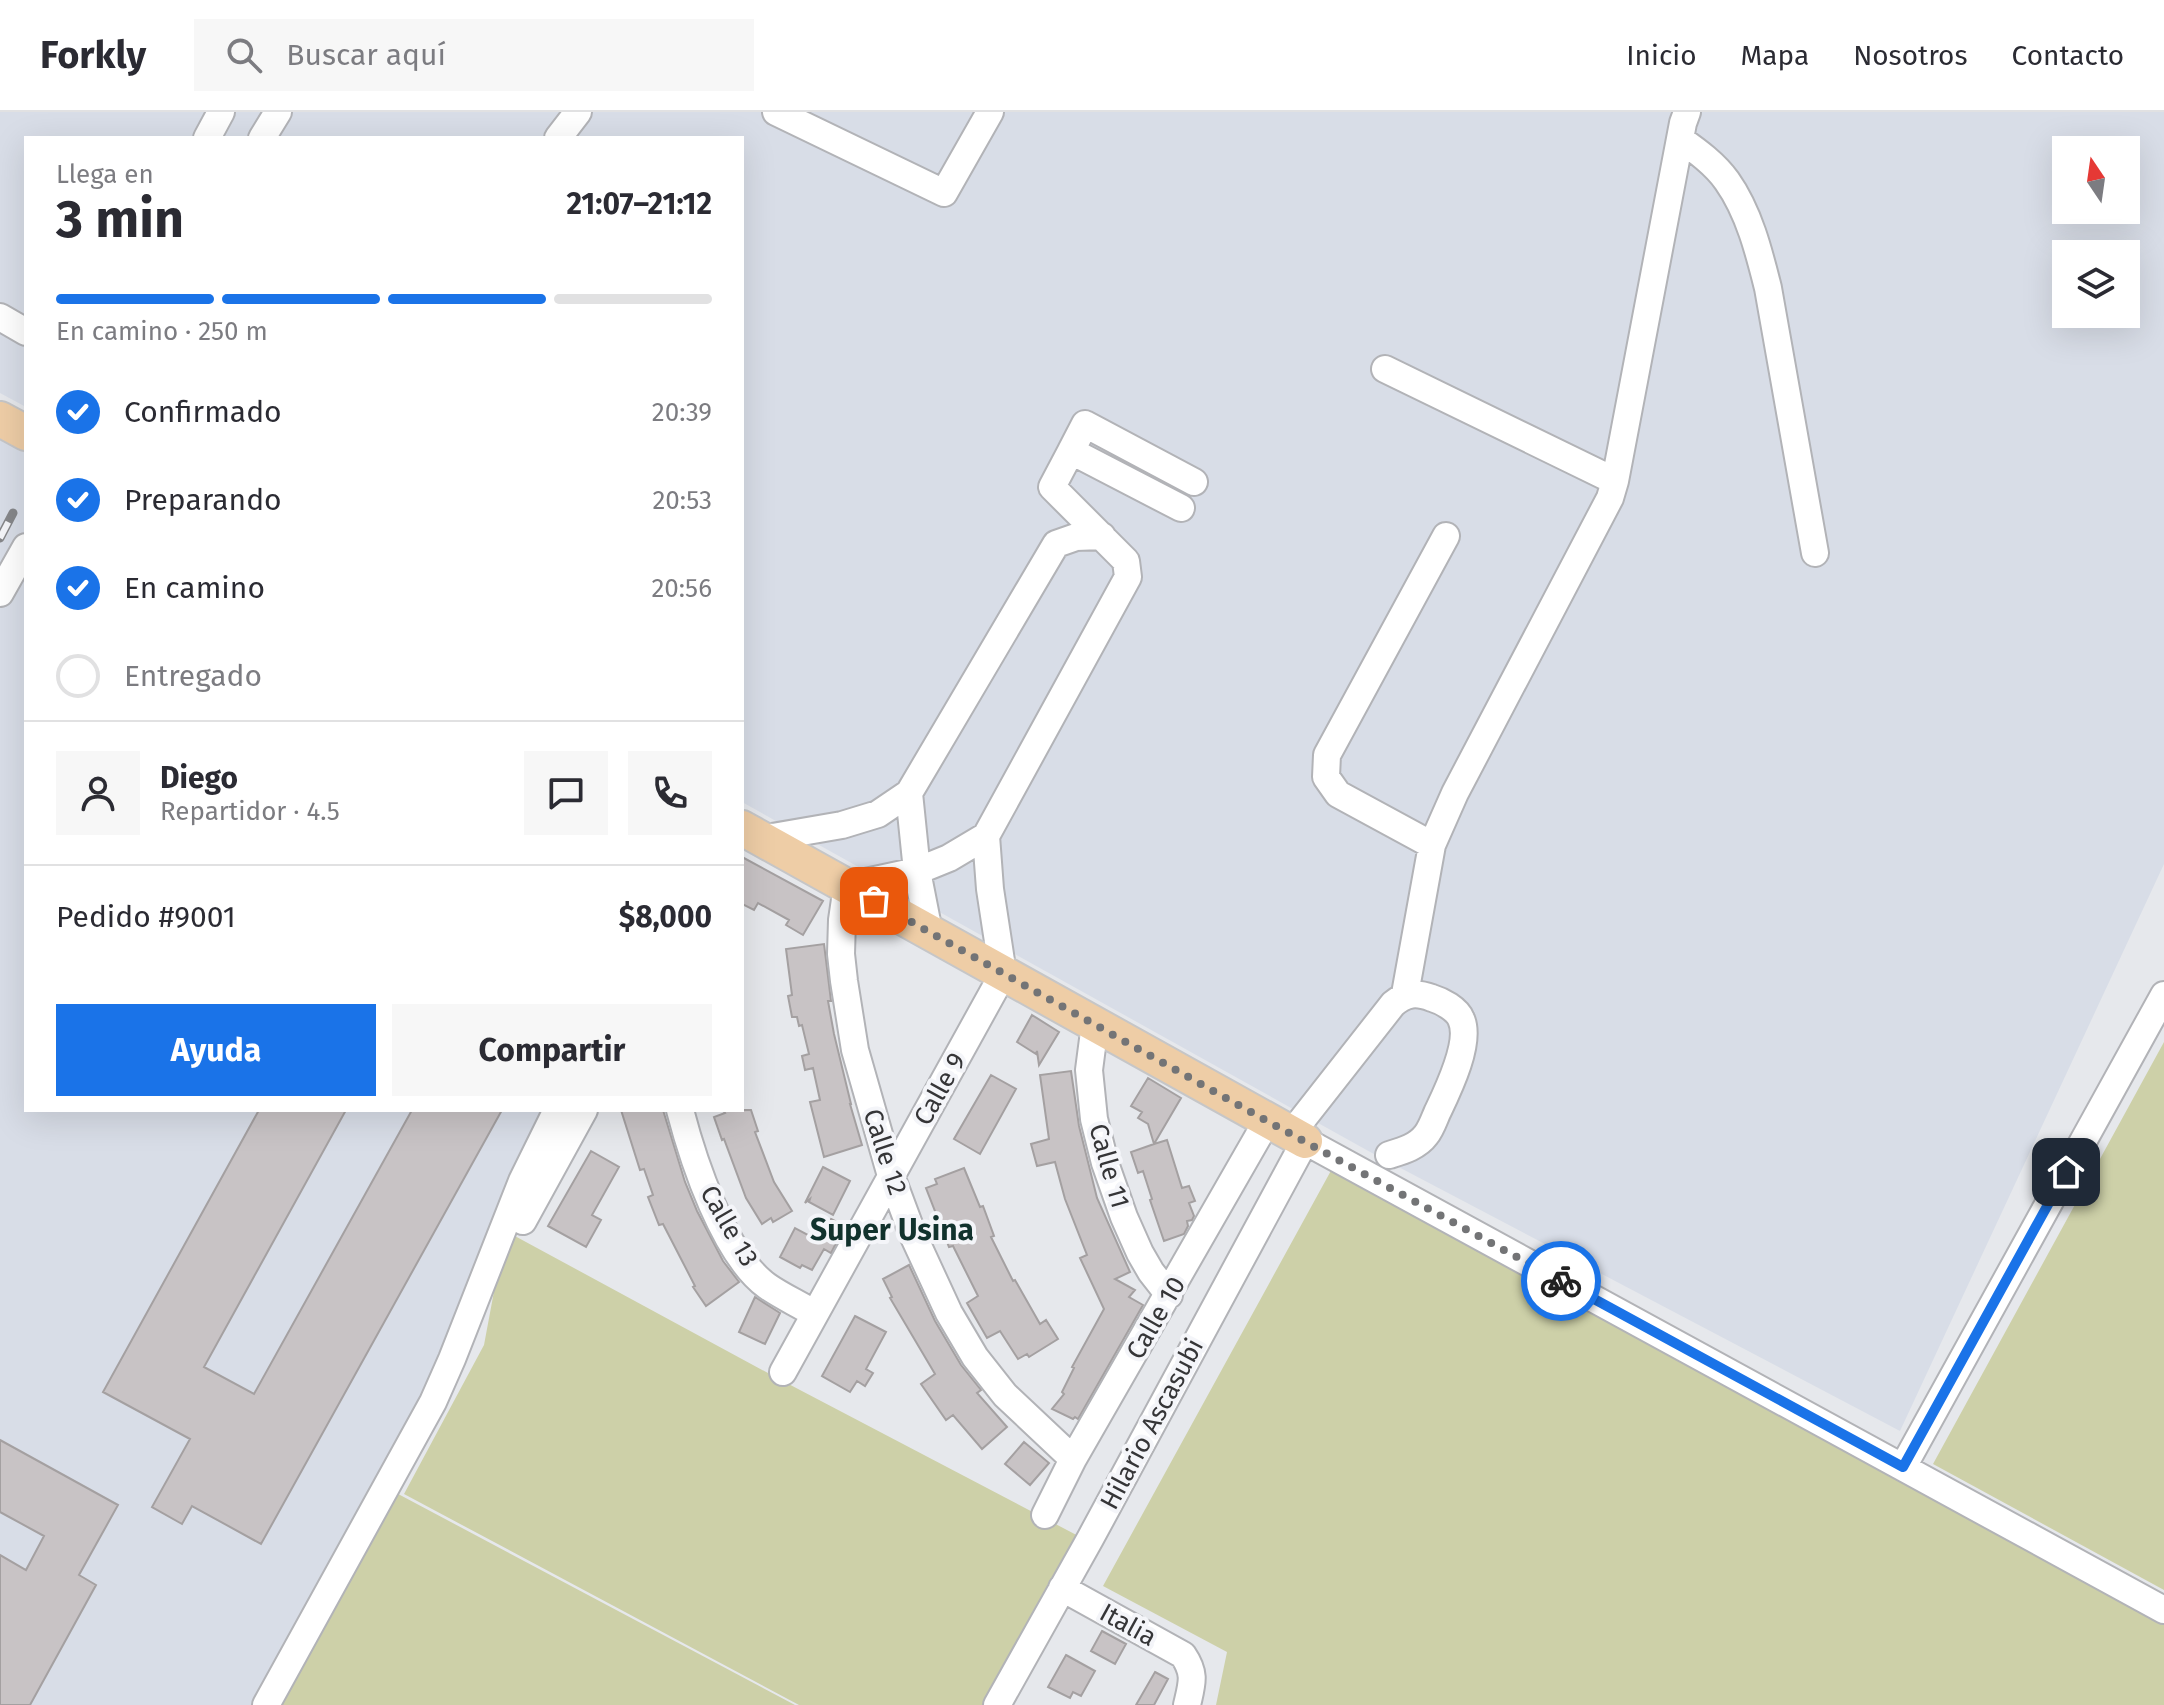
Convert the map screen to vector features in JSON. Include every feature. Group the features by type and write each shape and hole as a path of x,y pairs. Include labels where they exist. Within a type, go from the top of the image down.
{"main road":[{"path":"0,419 24,432"},
{"path":"752,833 1288,1132"}],"street":[{"path":"208,136 221,112"},
{"path":"263,136 278,112"},
{"path":"560,136 578,112"},
{"path":"776,112 944,193 990,112"},
{"path":"1405,994 1432,845 1455,793 1610,498 1687,112"},
{"path":"1680,139 1703,155 1726,180 1741,206 1760,253 1815,553"},
{"path":"0,317 24,331"},
{"path":"1385,369 1615,481"},
{"path":"847,886 917,871 949,858 986,836 1128,577 1126,561 1052,487 1085,424 1194,482"},
{"path":"1071,451 1181,508"},
{"path":"752,833 842,825 878,814 909,793 1056,544 1076,537 1102,536"},
{"path":"1432,845 1338,794 1326,777 1327,755 1446,536"},
{"path":"0,593 24,551"},
{"path":"909,793 917,871 929,932"},
{"path":"986,836 990,889 1003,974"},
{"name":"Calle 12","path":"847,886 842,920 844,981 855,1050 891,1176 913,1235 949,1313 975,1357 1005,1395 1073,1459"},
{"name":"Calle 9","path":"783,1372 1003,974"},
{"path":"1389,1155 1408,1150 1426,1136 1455,1074 1463,1041 1463,1021 1456,1012 1441,1001 1421,994 1405,994 1393,1004 1288,1132 2164,1610"},
{"path":"1903,1467 2164,995"},
{"name":"Calle 11","path":"1095,1024 1089,1070 1094,1119 1105,1163 1140,1253 1169,1295"},
{"path":"266,1705 433,1402 522,1181 556,1112"},
{"path":"523,1221 583,1112"},
{"name":"Calle 13","path":"681,1112 711,1203 744,1261 765,1285 815,1314"},
{"name":"Calle 10","path":"1045,1515 1073,1459 1169,1295 1288,1132"},
{"name":"Hilario Ascasubi","path":"997,1705 1062,1588 1288,1132"},
{"name":"Italia","path":"1062,1588 1183,1655 1193,1678 1187,1705"}],"shaded area":[{"path":"0,112 2164,112 2164,864 1900,1431 1372,1153 744,803 744,136 24,136 24,406 0,393"},
{"path":"0,419 24,432 24,1112 556,1112 452,1359 266,1705 0,1705"}],"green space":[{"path":"2164,1042 2164,1590 1933,1464"},
{"path":"1333,1167 2164,1619 2164,1705 1216,1705 1227,1652 1103,1586"},
{"path":"513,1235 1086,1540 995,1705 799,1705 404,1494 484,1345 498,1270"},
{"path":"385,1487 795,1705 266,1705"}],"building":[{"path":"744,858 823,901 803,935 786,925 789,920 758,903 754,910 744,905"},
{"path":"824,944 834,1034 862,1145 824,1157 810,1102 820,1100 813,1068 805,1070 802,1056 809,1054 802,1025 799,1026 797,1017 792,1017 788,996 792,995 786,949"},
{"path":"1032,1015 1059,1032 1039,1065 1037,1051 1036,1054 1017,1042"},
{"path":"1071,1071 1079,1126 1097,1198 1130,1272 1115,1279 1135,1290 1129,1297 1143,1305 1078,1419 1052,1409 1064,1394 1062,1392 1072,1367 1104,1309 1080,1258 1087,1255 1065,1199 1055,1162 1037,1166 1031,1144 1049,1139 1040,1075"},
{"path":"991,1075 1016,1089 980,1154 954,1139"},
{"path":"1148,1078 1181,1098 1154,1144 1148,1124 1138,1118 1142,1112 1131,1106"},
{"path":"751,1110 758,1131 755,1132 774,1182 792,1211 773,1222 771,1218 762,1224 746,1198 714,1117"},
{"path":"258,1112 345,1112 204,1367 254,1394 411,1112 501,1112 261,1544 192,1506 182,1524 152,1507 190,1439 103,1392"},
{"path":"622,1112 664,1112 697,1211 723,1261 739,1282 706,1306 693,1287 663,1224 659,1225 648,1197 653,1195 644,1169 640,1170"},
{"path":"1167,1140 1182,1188 1189,1186 1195,1201 1189,1203 1194,1216 1187,1221 1184,1234 1164,1241 1143,1171 1138,1173 1131,1152"},
{"path":"591,1151 619,1167 592,1215 601,1220 586,1247 548,1226"},
{"path":"823,1167 850,1181 833,1215 809,1202 810,1199 805,1203"},
{"path":"964,1168 980,1207 983,1206 994,1236 991,1237 1013,1281 1040,1324 1046,1320 1058,1339 1029,1357 1027,1354 1018,1359 1000,1331 987,1338 967,1303 978,1296 953,1246 949,1247 926,1188 937,1184 935,1179"},
{"path":"831,1219 845,1226 831,1253 824,1249 812,1270 802,1265 800,1268 780,1257 795,1228 819,1241"},
{"path":"909,1265 935,1321 961,1365 981,1390 977,1393 1007,1427 982,1449 953,1415 946,1420 921,1384 935,1374 890,1298 883,1279"},
{"path":"755,1297 780,1313 765,1344 739,1332"},
{"path":"855,1316 886,1332 866,1369 873,1373 865,1386 857,1381 850,1392 822,1376"},
{"path":"0,1440 118,1505 79,1575 96,1585 30,1705 0,1705 0,1555 26,1570 44,1536 0,1512"},
{"path":"1024,1442 1049,1463 1030,1485 1005,1464"},
{"path":"1102,1631 1126,1644 1115,1664 1091,1651"},
{"path":"1066,1655 1095,1671 1081,1696 1073,1692 1070,1698 1048,1687"},
{"path":"1155,1672 1168,1679 1154,1705 1136,1705"}],"railway":[{"path":"0,538 13,513"}],"way so far":[{"path":"874,901 1561,1281"}],"district":[{"name":"Super Usina","path":"892,1230"}],"route":[{"path":"1561,1281 1903,1467 2066,1172"}]}
